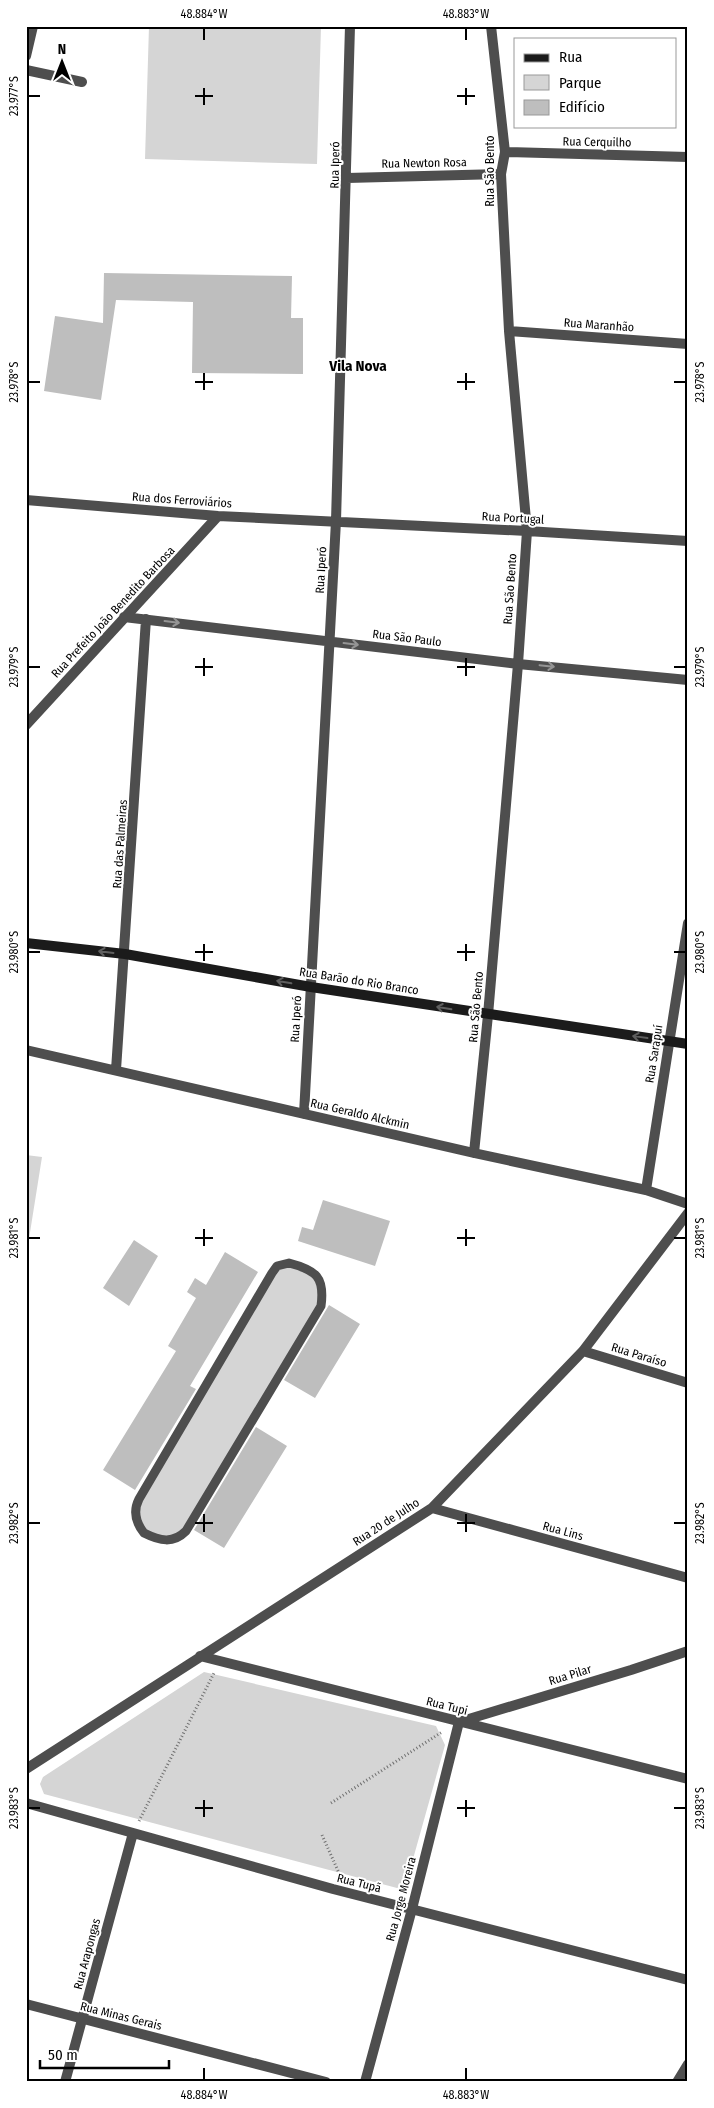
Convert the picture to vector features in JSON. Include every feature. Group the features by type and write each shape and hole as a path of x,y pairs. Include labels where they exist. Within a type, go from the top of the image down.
{"street":[{"path":"26,56 33,26"},
{"name":"Rua Iperó","path":"304,1114 336,521 350,26"},
{"name":"Rua São Bento","path":"474,1153 488,1015 518,664 527,531 509,331 501,174 505,152 491,26"},
{"path":"26,70 82,82"},
{"name":"Rua Cerquilho","path":"505,152 688,157"},
{"name":"Rua Newton Rosa","path":"347,178 501,174"},
{"name":"Rua Maranhão","path":"509,331 688,344"},
{"name":"Rua dos Ferroviários","path":"26,500 218,516 336,521"},
{"name":"Rua Prefeito João Benedito Barbosa","path":"26,725 218,516"},
{"name":"Rua Portugal","path":"336,521 688,541"},
{"name":"Rua São Paulo","path":"124,617 146,618 518,664 688,680"},
{"name":"Rua das Palmeiras","path":"116,1070 146,618"},
{"name":"Rua Sarapuí","path":"646,1190 688,922"},
{"name":"Rua Barão do Rio Branco","path":"26,943 125,954 311,987 688,1044"},
{"name":"Rua Geraldo Alckmin","path":"26,1050 474,1153 646,1190 688,1204"},
{"name":"Rua 20 de Julho","path":"26,1769 432,1508 583,1351 688,1213"},
{"name":"Rua Paraíso","path":"583,1351 688,1383"},
{"name":"Rua Lins","path":"432,1508 688,1578"},
{"name":"Rua Pilar","path":"459,1722 688,1651"},
{"name":"Rua Tupi","path":"200,1656 688,1779"},
{"name":"Rua Jorge Moreira","path":"365,2082 412,1909 459,1722"},
{"name":"Rua Tupã","path":"26,1803 334,1889 688,1980"},
{"name":"Rua Arapongas","path":"65,2082 133,1833"},
{"name":"Rua Minas Gerais","path":"26,2004 326,2082"},
{"path":"677,2082 688,2064"}],"lane":[{"path":"289,1263 302,1266 316,1275 322,1283 324,1290 321,1306 186,1531 179,1538 170,1541 160,1539 144,1533 141,1529 137,1520 136,1506 145,1492 276,1266 289,1263"}],"path":[{"path":"133,1833 220,1661"},
{"path":"331,1803 459,1722"},
{"path":"322,1834 339,1873"}],"green space":[{"path":"149,26 321,26 317,164 145,159"},
{"path":"26,1155 42,1157 28,1245 26,1244"},
{"path":"289,1265 301,1268 320,1284 320,1305 185,1530 169,1539 145,1532 139,1520 141,1500 278,1268"},
{"path":"204,1672 436,1726 445,1745 406,1884 397,1888 44,1794 40,1784 43,1777"}],"building":[{"path":"104,273 292,276 291,318 303,318 303,374 192,373 193,302 116,300 101,400 44,391 55,316 103,323"},
{"path":"323,1200 390,1221 375,1266 298,1241 302,1227 313,1230"},
{"path":"134,1240 158,1256 129,1306 103,1288"},
{"path":"225,1252 258,1272 190,1386 196,1389 135,1490 103,1470 176,1351 168,1346 196,1298 187,1292 195,1278 206,1285"},
{"path":"329,1305 360,1324 315,1398 284,1380"},
{"path":"256,1427 287,1446 224,1548 194,1530"}],"district":[{"name":"Vila Nova","path":"358,366"}]}
